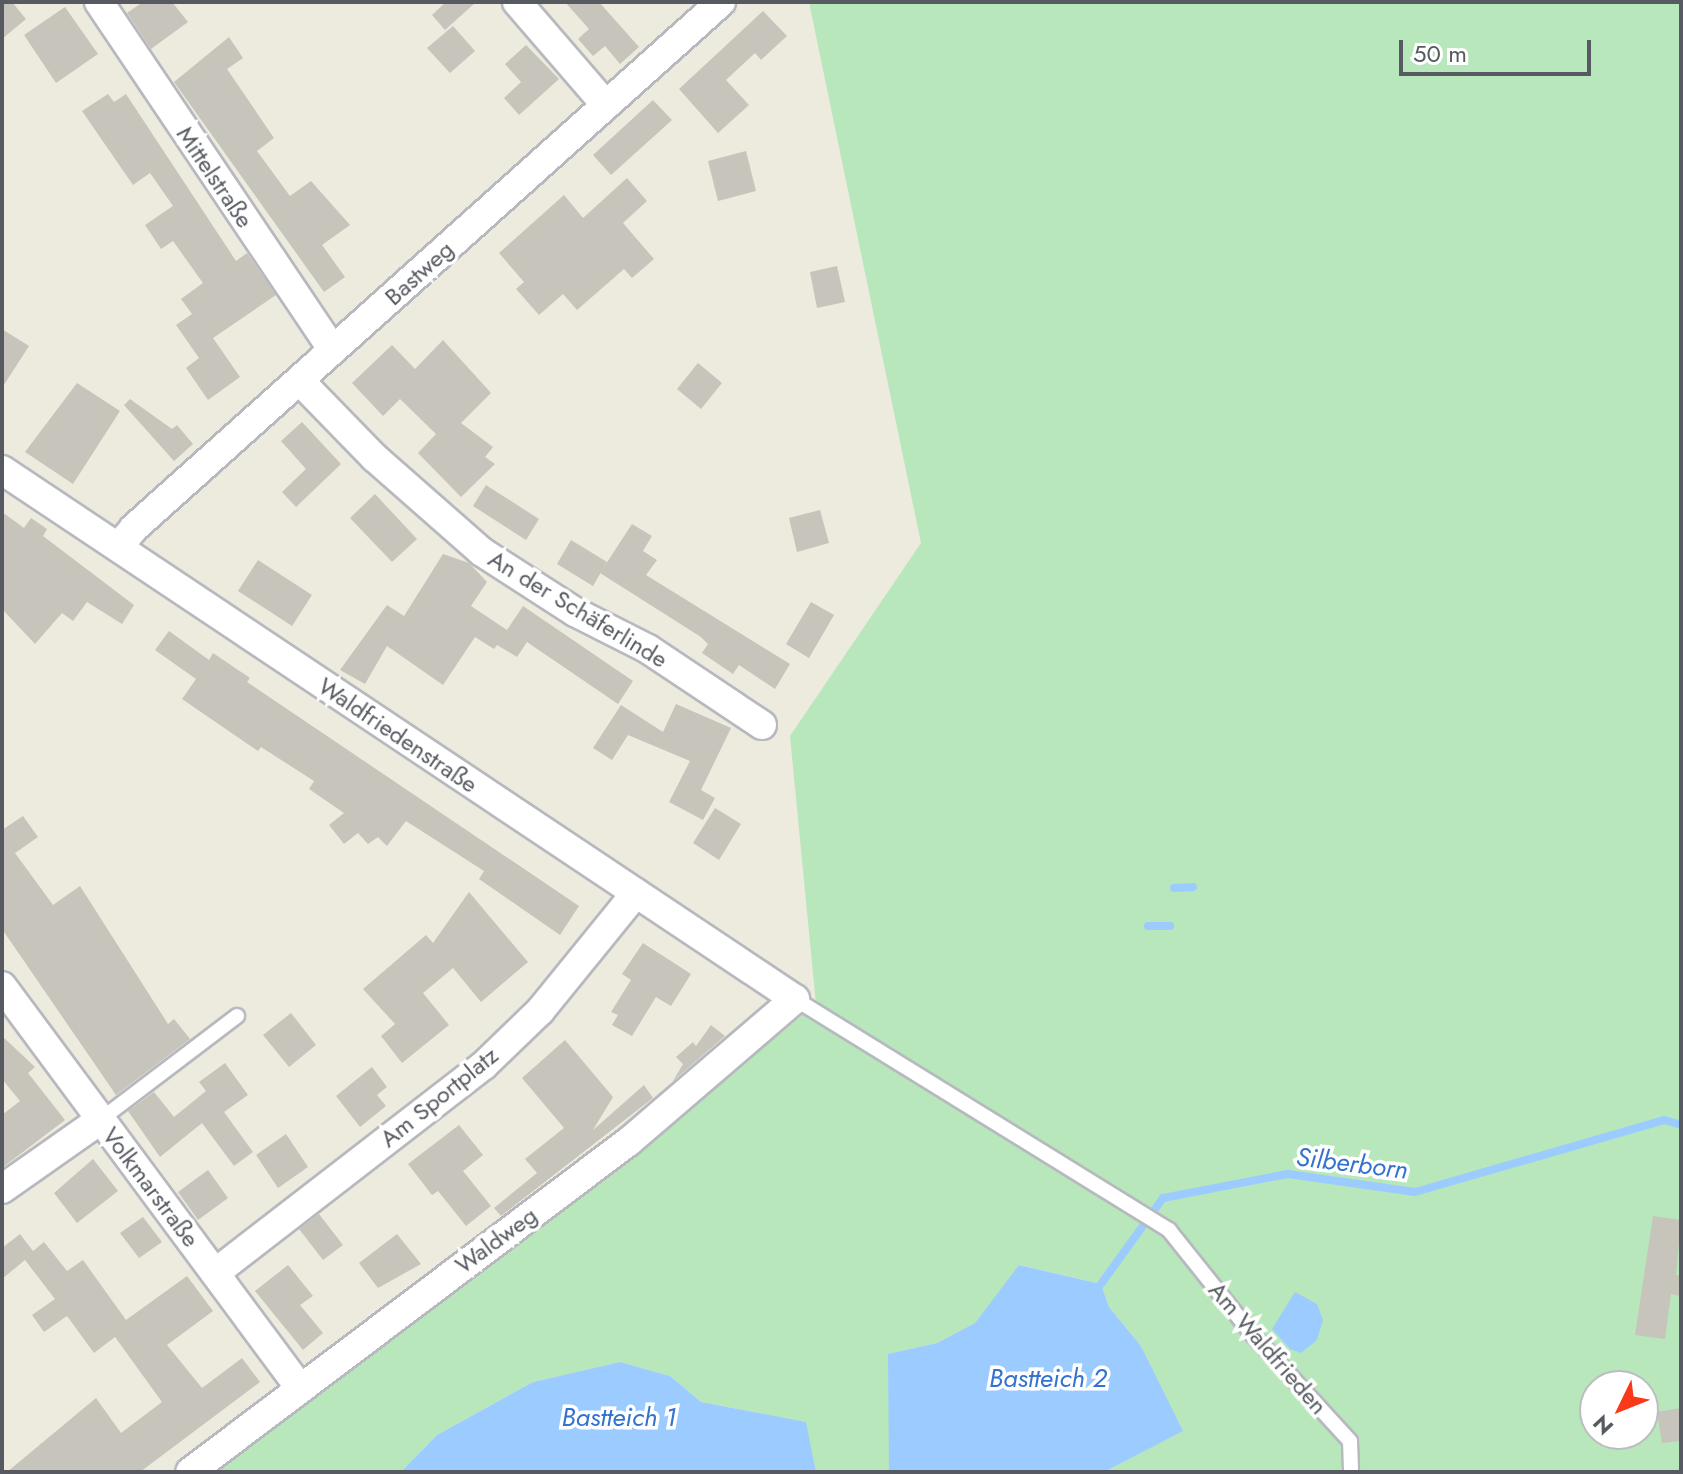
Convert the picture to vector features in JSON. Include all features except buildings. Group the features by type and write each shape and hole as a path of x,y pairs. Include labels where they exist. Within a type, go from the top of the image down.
{"street":[{"name":"Mittelstraße","path":"99,2 333,350"},
{"path":"517,2 606,105"},
{"name":"Bastweg","path":"119,546 134,528 721,2"},
{"name":"An der Schäferlinde","path":"300,381 375,458 482,552 575,612 648,649 762,725"},
{"name":"Waldfriedenstraße","path":"2,470 795,999"},
{"name":"Am Sportplatz","path":"215,1273 484,1065 540,1011 636,893"},
{"name":"Volkmarstraße","path":"2,986 300,1388"},
{"name":"Waldweg","path":"190,1472 628,1142 795,999"},
{"path":"2,1189 100,1120"}],"lane":[{"name":"Am Waldfrieden","path":"795,999 1164,1227 1252,1334 1350,1441 1351,1472"},
{"path":"100,1120 237,1016"}],"green space":[{"path":"809,2 1681,2 1681,1472 1104,1472 1182,1431 1141,1346 1109,1307 1101,1284 1020,1265 975,1323 937,1343 889,1354 889,1472 816,1472 805,1422 701,1402 670,1376 620,1362 533,1382 437,1435 401,1472 199,1472 635,1153 816,1004 790,736 921,543"}],"water":[{"name":"Bastteich 2","path":"1019,1265 1101,1284 1109,1307 1141,1346 1183,1431 1104,1472 889,1472 888,1354 937,1343 975,1323"},
{"path":"1295,1292 1317,1304 1323,1320 1317,1340 1301,1353 1290,1349 1272,1329"},
{"name":"Bastteich 1","path":"620,1362 670,1376 701,1402 806,1422 816,1472 401,1472 437,1435 533,1382"}],"waterway":[{"path":"1174,888 1193,887"},
{"path":"1148,926 1170,926"},
{"name":"Silberborn","path":"1101,1284 1163,1198 1288,1174 1415,1192 1664,1120 1681,1125"}]}
